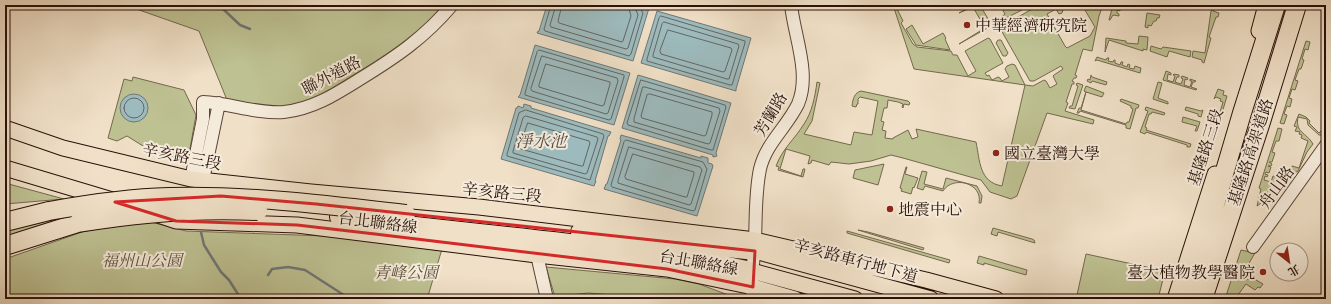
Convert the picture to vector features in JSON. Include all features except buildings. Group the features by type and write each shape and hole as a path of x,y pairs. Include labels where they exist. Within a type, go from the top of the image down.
{"highway":[{"name":"基隆路高架道路","path":"1209,252 1242,113 1276,5"},
{"name":"基隆路高架道路","path":"1209,252 1261,122 1297,5"},
{"name":"台北聯絡線","path":"5,222 49,211 95,203 161,197 221,196 316,204 405,220 526,238 666,256 752,286"},
{"name":"台北聯絡線","path":"5,246 78,223 167,212 235,210 405,220 760,249"},
{"path":"1188,299 1209,252"},
{"path":"1201,299 1209,252"}],"main road":[{"name":"基隆路三段","path":"1175,299 1246,76 1266,5"},
{"path":"1188,299 1284,5"},
{"path":"1212,299 1249,189 1305,5"},
{"name":"辛亥路三段","path":"5,128 64,148 197,180 479,207 760,249 926,280 996,299"},
{"path":"5,135 31,137"},
{"path":"5,159 42,170 74,188"},
{"path":"5,168 74,188 176,221 297,225 537,255 667,269 752,286 855,299"},
{"name":"辛亥路車行地下道","path":"760,249 931,299"},
{"path":"752,286 795,299"}],"street":[{"name":"聯外道路","path":"197,180 203,119 203,102 219,103 257,111 273,112 300,109 318,103 334,95 413,45 452,5"},
{"name":"芳蘭路","path":"752,286 760,249 755,218 760,169 765,153 790,118 798,103 803,79 801,55 791,5"},
{"path":"197,180 219,103"},
{"name":"舟山路","path":"1253,247 1326,145"},
{"path":"537,255 547,299"}],"highlighted area":[{"path":"221,196 316,204 755,251 753,287 667,269 297,225 176,221 115,202"}],"green space":[{"path":"125,5 443,5 433,16 400,45 337,85 316,97 301,103 276,107 252,105 227,100 199,31"},
{"path":"893,5 895,5 903,21 901,23 913,44 917,47 951,51 953,55 957,55 968,76 976,71 965,51 988,38 990,39 1003,63 985,73 987,76 989,75 992,80 998,77 1002,81 1009,77 1005,69 1007,66 1012,64 1015,65 1025,85 914,69"},
{"path":"974,5 980,5 991,26 959,44 985,28 973,7 959,13"},
{"path":"1000,5 1024,6 1022,10 1000,21 999,19 1005,14"},
{"path":"1032,5 1060,5 1063,10 1062,13 1059,14 1056,9 1047,14 1067,48 1090,36 1095,27 1082,5 1103,5 1099,16 1092,51 1083,49 1075,75 1077,76 1072,81 1074,84 1072,84 1066,102 1068,103 1065,111 1094,120 1093,124 1047,113 1017,196 1011,199 990,192 981,180 891,155 871,161 849,164 831,162 829,165 812,160 811,163 808,164 810,156 786,149 780,169 801,176 803,169 805,169 803,177 778,170 779,167 776,166 785,149 807,119 813,104 817,82 820,83 812,121 804,134 851,145 854,132 872,135 878,101 860,97 856,107 852,106 853,99 857,93 861,91 908,101 910,103 909,105 904,104 903,108 903,104 888,100 887,108 884,108 881,121 884,122 882,130 886,131 885,138 893,139 908,130 912,139 918,137 916,129 976,142 982,170 994,184 1002,186 1025,85 1033,86 1044,80 1050,88 1057,84 1053,76 1063,69 1061,66 1034,81 1030,81 1001,30 1002,26 1034,8"},
{"path":"1113,5 1120,5 1120,11 1117,10 1119,16 1113,15 1109,20"},
{"path":"1213,10 1219,13 1218,17 1216,17 1209,37 1211,38 1204,63 1202,60 1192,57 1193,51 1205,53 1211,11"},
{"path":"1147,13 1160,15 1151,26 1148,25 1148,28 1145,27"},
{"path":"912,25 923,44 943,33 950,50 916,45 906,29"},
{"path":"1139,36 1148,37 1147,50 1143,49 1143,51 1109,40 1105,52 1106,38 1126,41 1126,43 1138,44"},
{"path":"998,40 1001,40 1008,53 1006,56 1003,56 996,43"},
{"path":"1306,41 1310,42 1308,50 1305,49 1302,59 1304,60 1295,80 1298,81 1295,90 1292,89 1289,98 1292,99 1290,107 1287,106 1284,114 1287,115 1284,124 1280,123"},
{"path":"1151,46 1161,49 1163,47 1191,51 1190,57 1169,51 1167,57 1150,51"},
{"path":"1097,57 1106,60 1109,58 1108,61 1113,62 1115,60 1115,63 1120,65 1121,62 1123,62 1122,65 1127,67 1128,64 1130,65 1129,68 1134,69 1135,66 1141,68 1140,73 1097,60 1095,61"},
{"path":"1166,71 1171,73 1171,75 1168,74 1167,80 1173,82 1175,76 1173,75 1179,75 1175,82 1181,84 1183,79 1181,78 1182,76 1188,78 1187,80 1185,79 1184,85 1190,87 1192,81 1190,81 1190,79 1196,81 1193,82 1191,87 1197,89 1196,90 1163,80"},
{"path":"1091,75 1092,77 1107,82 1106,85 1087,81 1088,79 1090,80"},
{"path":"133,77 184,90 196,115 188,160 151,151 127,136 117,141 108,138 124,79 132,81"},
{"path":"1158,82 1162,83 1158,98 1168,102 1168,104 1153,99"},
{"path":"1077,83 1083,85 1075,109 1069,108 1072,106 1078,86 1076,85"},
{"path":"1086,86 1104,93 1102,97 1084,91"},
{"path":"1218,89 1224,91 1223,95 1227,96 1214,140 1212,139 1223,102 1220,101 1221,99 1216,97 1214,99"},
{"path":"1086,92 1081,110 1126,124 1129,122 1133,109 1131,106 1120,101 1121,99 1139,105 1138,108 1136,108 1130,129 1126,128 1126,125 1080,111 1077,113 1079,108 1081,108"},
{"path":"1146,107 1165,113 1164,115 1152,112 1149,114 1145,127 1147,128 1146,130 1191,144 1190,147 1146,132 1145,134 1140,132 1148,111 1145,110"},
{"path":"1186,107 1201,111 1203,110 1201,117 1198,116 1198,114 1185,110"},
{"path":"1299,114 1306,117 1310,121 1309,123 1319,133 1321,131 1323,133 1319,135 1308,125 1307,119 1298,117 1298,126 1313,144 1307,152 1298,171 1289,176 1292,166 1299,168 1308,141 1301,138 1302,135 1299,134 1300,132 1295,131 1297,127 1294,126"},
{"path":"1183,117 1200,122 1197,131 1195,131 1197,126 1182,122"},
{"path":"1278,128 1282,129 1279,141 1276,141 1272,152 1275,153 1272,162 1269,162 1272,164 1271,166 1268,166 1271,167 1269,173 1266,172 1265,174 1268,175 1267,177 1265,176 1264,180 1271,182 1273,176 1280,178 1272,184 1264,200 1257,206 1261,189 1259,188"},
{"path":"884,164 878,185 853,178 855,170"},
{"path":"906,167 905,174 918,178 911,194 901,191 902,189 900,188"},
{"path":"922,171 927,172 924,184 943,189 946,178 977,186 982,196 981,203 979,203 979,196 972,186 960,182 953,183 943,191 925,186 923,190 917,188"},
{"path":"5,183 64,199 5,204"},
{"path":"69,213 70,219 5,238 5,228"},
{"name":"福州山公園","path":"143,220 186,231 325,236 442,249 428,296 430,299 5,299 5,259 82,232"},
{"path":"993,228 1032,239 1035,243 998,232 997,236 991,234"},
{"path":"858,230 868,232 924,248 923,250"},
{"path":"847,231 950,260 949,263 847,233"},
{"path":"1241,250 1255,253 1241,277 1242,278 1243,276 1248,280 1251,277 1263,284 1260,288 1258,287 1255,290 1246,284 1235,299 1225,299"},
{"path":"1086,254 1165,271 1158,299 1095,299 1077,295"},
{"path":"979,256 1027,270 1026,275 984,263 984,265 977,263"},
{"path":"546,267 675,279 699,284 739,299 660,299 588,293 555,297"}],"water":[{"path":"547,5 637,5 649,8 633,61 537,33 539,31"},
{"path":"657,11 751,38 736,91 641,63"},
{"name":"淨水池","path":"535,45 630,73 614,125 518,97 520,95"},
{"path":"638,75 731,103 716,153 717,156 713,157 713,155 622,128"},
{"path":"134,94 144,98 148,108 144,118 134,122 124,118 120,108 124,98"},
{"name":"淨水池","path":"524,104 531,106 531,108 611,132 608,136 594,186 501,159 516,108 518,106 523,108"},
{"path":"621,135 701,158 701,156 708,158 708,163 712,164 713,166 697,216 604,189 621,140"}],"waterway":[{"path":"213,5 222,8 240,25 250,29"},
{"path":"201,232 204,245 221,272 229,280 241,299"},
{"path":"268,275 272,269 288,267 305,270 350,299"}],"place":[{"name":"中華經濟研究院","path":"967,25"},
{"name":"國立臺灣大學","path":"996,153"},
{"name":"地震中心","path":"890,209"},
{"name":"臺大植物教學醫院","path":"1263,272"}],"park label":[{"name":"青峰公園","path":"406,272"}]}
